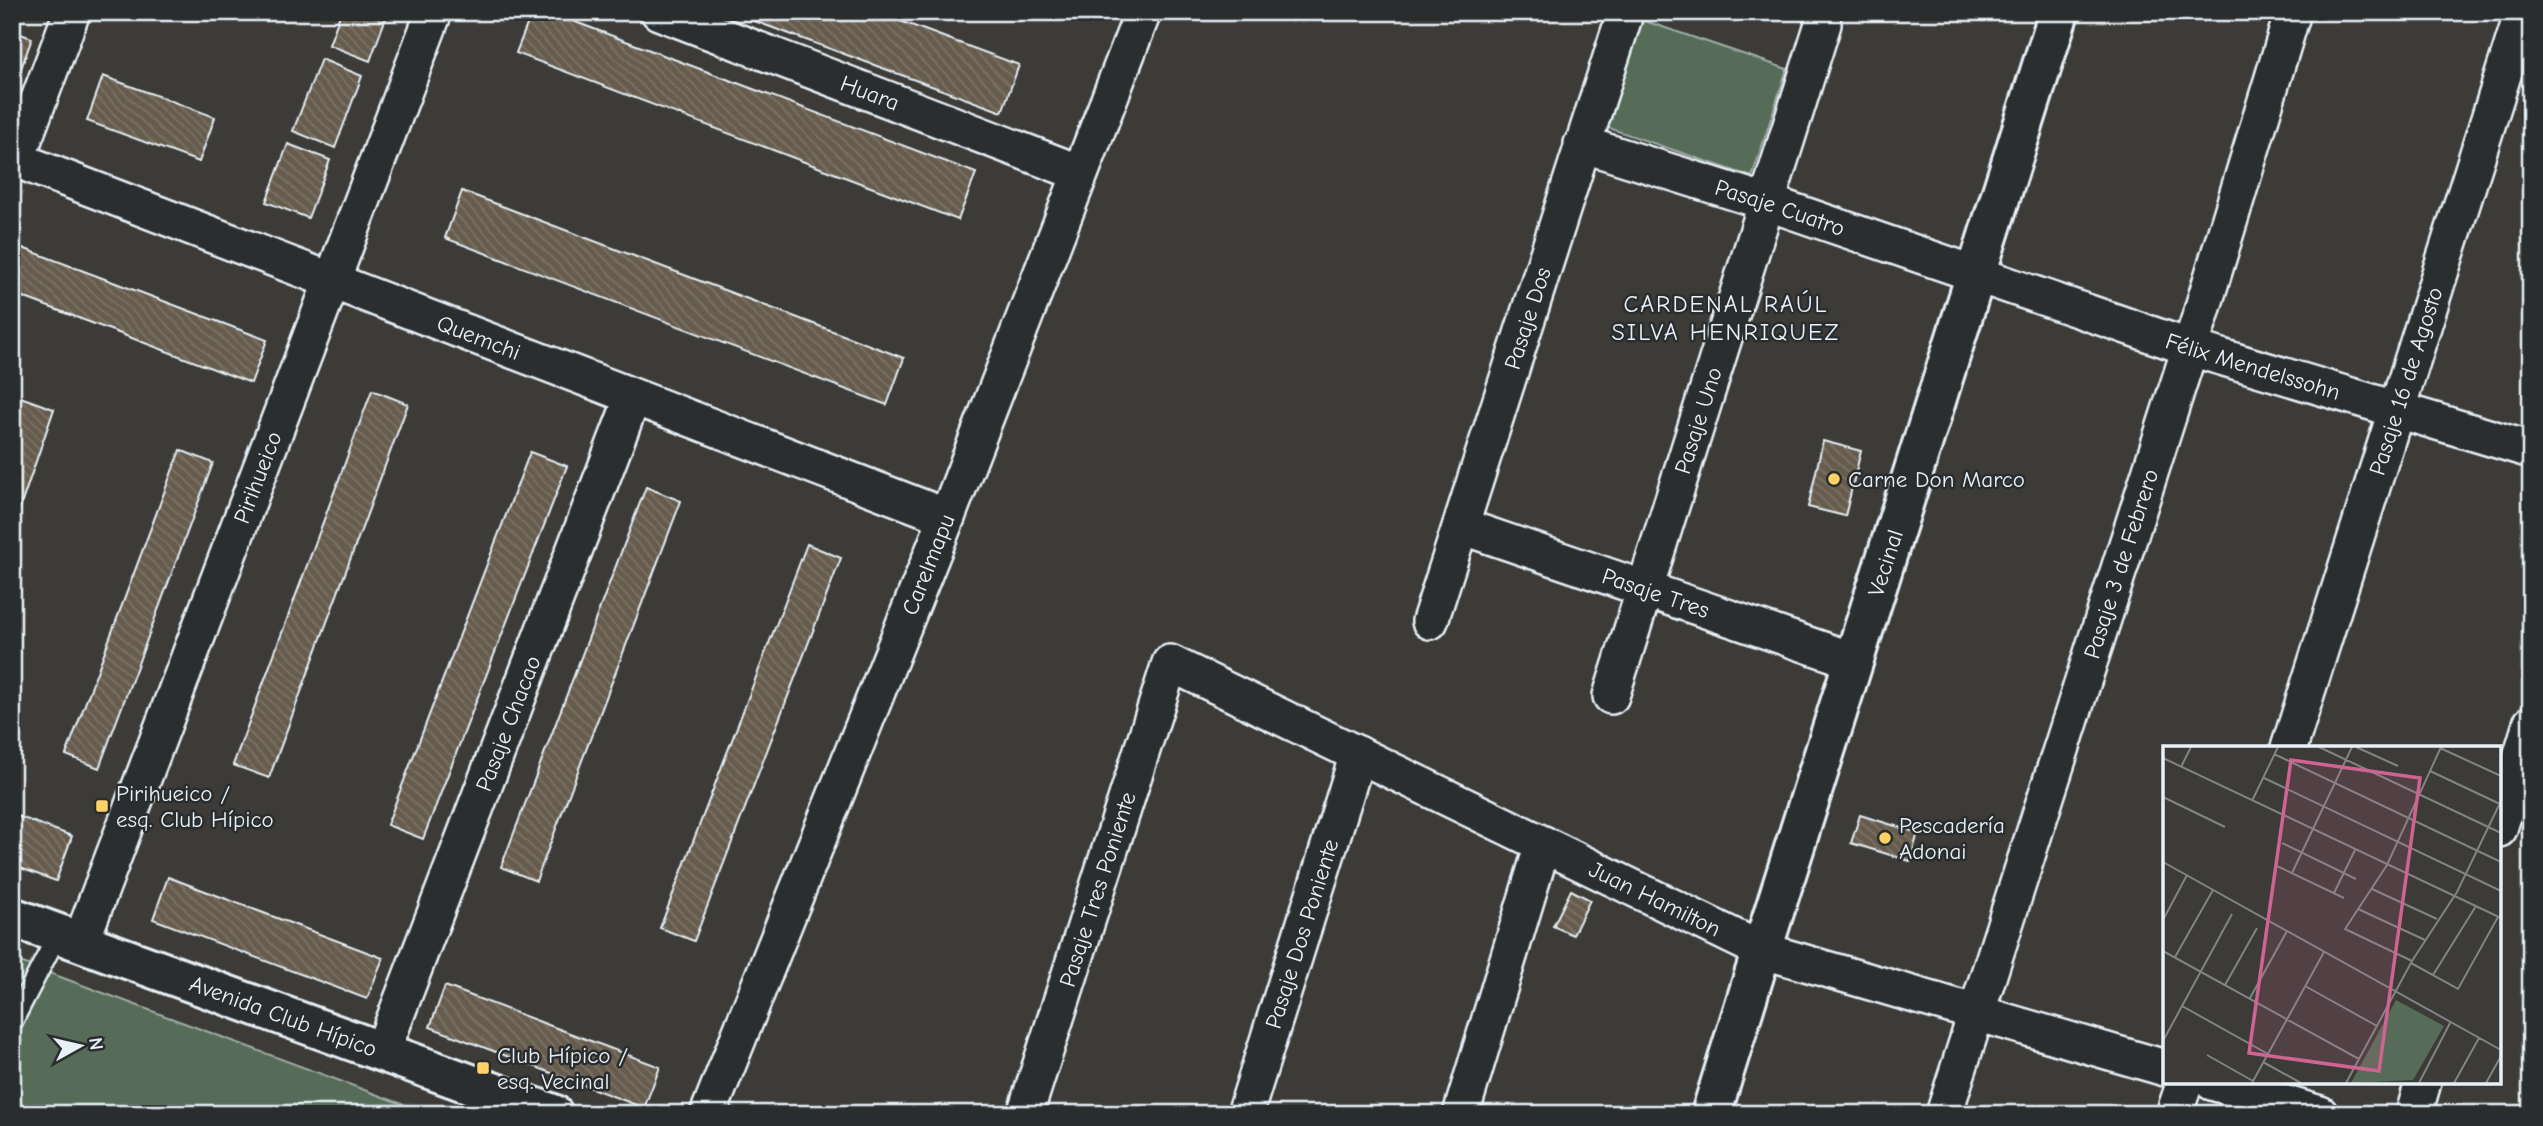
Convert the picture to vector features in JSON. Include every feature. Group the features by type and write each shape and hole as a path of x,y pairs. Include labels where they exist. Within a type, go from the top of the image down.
{"street":[{"path":"14,159 72,12"},
{"name":"Pirihueico","path":"70,938 332,281 434,12"},
{"name":"Huara","path":"659,12 1080,173"},
{"name":"Carelmapu","path":"708,1114 947,517 1143,12"},
{"name":"Vecinal","path":"1711,1114 1852,660 1979,275 2059,12"},
{"name":"Pasaje 3 de Febrero","path":"1944,1114 2188,347 2201,314 2293,12"},
{"name":"Pasaje 16 de Agosto","path":"2290,746 2523,12"},
{"name":"Pasaje Dos","path":"1430,621 1625,13"},
{"name":"Pasaje Uno","path":"1611,696 1823,24"},
{"name":"Pasaje Cuatro","path":"1582,144 1766,202 1979,275"},
{"name":"Quemchi","path":"14,159 947,517"},
{"name":"Félix Mendelssohn","path":"1979,275 2188,347 2531,450"},
{"name":"Pasaje Chacao","path":"382,1052 633,397"},
{"name":"Pasaje Tres","path":"1461,526 1852,660"},
{"name":"Juan Hamilton","path":"1170,663 1761,950 2163,1067"},
{"name":"Pasaje Tres Poniente","path":"1025,1114 1170,663"},
{"path":"2501,822 2531,724"},
{"name":"Pasaje Dos Poniente","path":"1245,1114 1358,754"},
{"path":"1461,1114 1543,844"},
{"name":"Avenida Club Hípico","path":"12,917 553,1114"},
{"path":"2175,1114 2184,1084"},
{"path":"2219,1084 2320,1114"},
{"path":"2414,1114 2422,1084"}],"lane":[{"path":"12,1023 17,1002 70,938"}],"shaded area":[{"path":"12,611 24,615 12,644"}],"green space":[{"path":"1642,20 1787,69 1752,177 1606,127"},
{"path":"12,959 429,1114 12,1114"}],"building":[{"path":"341,12 388,12 370,61 329,45"},
{"path":"532,12 549,12 976,173 958,220 516,53"},
{"path":"730,12 876,12 1019,65 1002,112"},
{"path":"12,31 32,38 14,88 12,88"},
{"path":"321,59 362,76 335,148 293,131"},
{"path":"103,76 215,117 199,162 87,121"},
{"path":"288,144 330,160 308,218 266,202"},
{"path":"462,191 904,358 887,405 445,238"},
{"path":"12,244 267,340 251,383 12,293"},
{"path":"372,390 408,404 269,778 233,765"},
{"path":"12,394 54,409 14,525 12,525"},
{"name":"Carne Don Marco","path":"1823,441 1861,451 1845,516 1808,507"},
{"path":"180,450 213,463 99,768 66,755"},
{"path":"530,452 567,466 423,839 387,825"},
{"path":"646,487 681,501 536,881 501,867"},
{"path":"807,544 841,558 694,941 660,928"},
{"path":"12,814 72,836 56,881 12,865"},
{"name":"Pescadería Adonai","path":"1860,815 1918,833 1910,861 1851,843"},
{"path":"168,877 383,958 367,999 153,919"},
{"path":"1571,890 1590,900 1573,935 1553,926"},
{"path":"445,986 660,1067 644,1108 430,1027"}],"place":[{"name":"Carne Don Marco","path":"1834,479"},
{"name":"Pirihueico / esq. Club Hípico","path":"102,806"},
{"name":"Pescadería Adonai","path":"1885,838"},
{"name":"Club Hípico / esq. Vecinal","path":"483,1068"}],"district":[{"name":"CARDENAL RAÚL SILVA HENRIQUEZ","path":"1726,318"}]}
